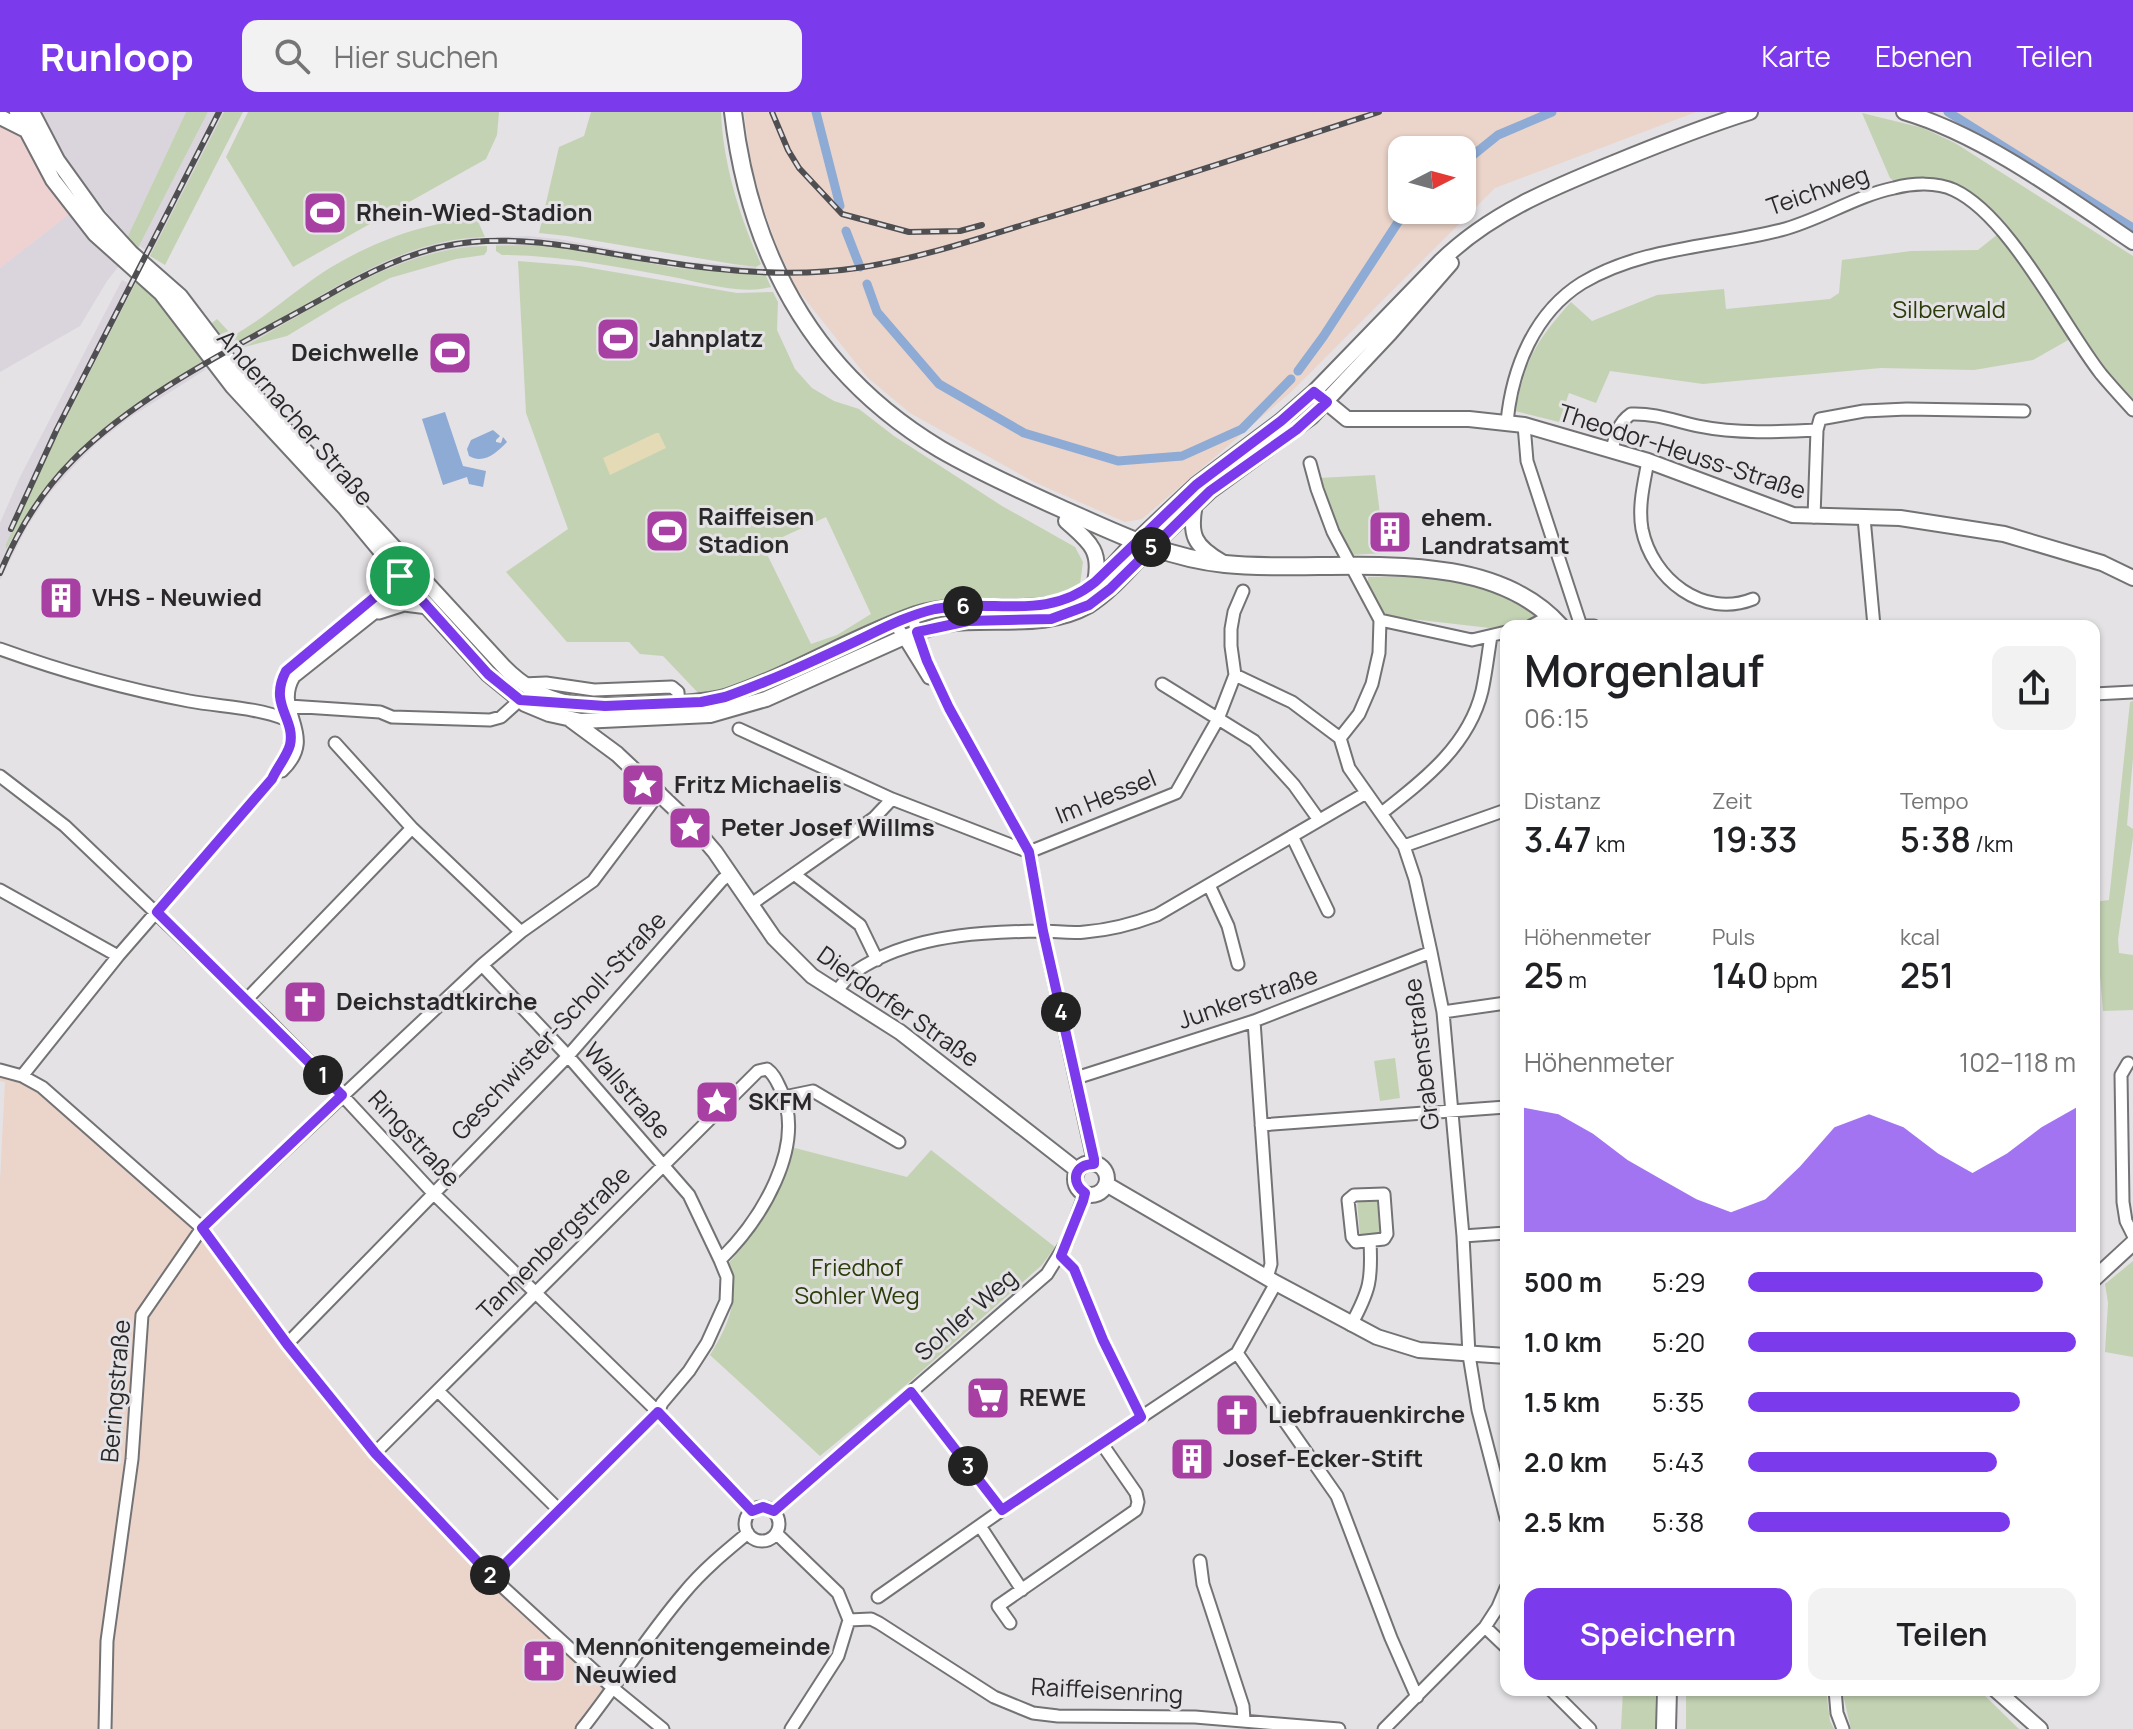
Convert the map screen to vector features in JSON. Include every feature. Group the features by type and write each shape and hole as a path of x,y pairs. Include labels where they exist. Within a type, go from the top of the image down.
{"highway":[{"path":"1666,1729 1673,1699"},
{"path":"1673,1699 1678,1729"}],"main road":[{"path":"733,112 753,215 795,307 830,354 862,389 909,428 987,480 1066,521 1187,568 1231,574 1311,573 1347,568"},
{"path":"952,456 1139,548 1225,564 1432,569 1468,574 1519,593 1554,620"}],"street":[{"path":"1139,548 1196,485 1314,392 1457,245 1512,207 1560,185 1750,112"},
{"path":"1904,112 1934,121 1988,149 2133,242"},
{"path":"0,117 26,118"},
{"name":"Andernacher Straße","path":"26,118 53,180 95,234 161,293 219,370 410,576 523,684 557,702 594,706 679,703 709,701 732,695 912,616 962,606 1027,607 1054,604 1079,595 1139,548"},
{"name":"Teichweg","path":"1507,422 1514,378 1525,348 1541,324 1581,284 1638,260 1781,230 1894,188 1931,184 1953,189 1973,201 1993,220 2101,373 2133,410"},
{"path":"1139,548 1296,430 1327,402 1401,322 1474,235"},
{"name":"Theodor-Heuss-Straße","path":"1314,392 1347,419 1469,419 1524,425 1648,461 1777,511 1814,517 1926,521 2004,534 2102,563 2133,578"},
{"path":"1814,517 1820,419 1864,411 1907,409 2024,411"},
{"path":"1612,450 1617,431 1631,414 1671,417 1697,426 1752,432 1817,430"},
{"path":"1524,425 1527,461 1579,620"},
{"path":"1648,461 1641,499 1642,528 1650,551 1666,576 1700,601 1736,606 1753,599"},
{"path":"1235,675 1292,702 1340,738 1359,714 1372,684 1379,653 1380,620 1347,568 1310,463"},
{"path":"1195,504 1193,524 1198,544 1225,564"},
{"path":"1864,518 1873,620"},
{"path":"1066,521 1095,552 1095,582"},
{"name":"Andernacher Straße","path":"410,576 428,608 488,674 520,700 570,720 668,719 740,709 917,632 956,622 1040,620 1070,614 1104,595 1139,548"},
{"path":"269,712 284,700 290,683 301,669 371,615 410,576"},
{"path":"272,779 290,745 285,719 286,671 410,576"},
{"name":"Im Hessel","path":"1029,852 1176,793 1218,719 1235,675 1231,629 1243,591"},
{"path":"371,615 404,605 428,608"},
{"path":"912,616 927,661 949,708 1029,852 1043,931 1094,1164"},
{"path":"1380,620 1472,640 1500,634"},
{"path":"895,623 949,708"},
{"path":"1383,812 1419,783 1464,735 1482,693 1491,636"},
{"path":"0,649 127,688 192,702 269,712 285,719"},
{"path":"523,684 546,683 594,690 672,687 678,692 679,703 678,711 668,719"},
{"path":"1162,684 1254,741 1294,785 1319,820"},
{"path":"2100,694 2133,692"},
{"path":"253,709 274,698 380,712 392,717 490,720 501,717 520,700 557,702"},
{"path":"22,1076 118,956 284,769 298,746 298,731 284,700"},
{"path":"594,706 606,721 617,754"},
{"name":"Dierdorfer Straße","path":"570,720 617,754 701,834 750,905 796,961 820,982 911,1040 1077,1170"},
{"path":"739,729 892,799 1029,852"},
{"name":"Grabenstraße","path":"1340,738 1349,768 1383,812 1404,846 1415,879 1431,952 1443,1012 1463,1236 1469,1355 1478,1410 1500,1495"},
{"path":"335,743 412,828 521,932"},
{"name":"Ringstraße","path":"0,776 65,826 157,912 342,1095 433,1193 658,1412 752,1511"},
{"name":"Beringstraße","path":"105,1729 107,1641 132,1459 142,1315 202,1228 482,965 521,932 593,881 660,792"},
{"path":"837,992 846,979 877,960 901,948 933,940 1043,931 1084,933 1123,927 1157,915 1366,793"},
{"path":"750,905 874,818 892,799"},
{"path":"1404,846 1500,812"},
{"path":"246,1000 412,828"},
{"path":"1292,836 1328,911"},
{"name":"Geschwister-Scholl-Straße","path":"287,1344 568,1056 730,874"},
{"path":"794,874 860,925 877,960"},
{"path":"1209,885 1228,926 1238,964"},
{"path":"0,890 118,956"},
{"name":"Junkerstraße","path":"1076,1078 1254,1021 1431,952"},
{"name":"Wallstraße","path":"482,965 568,1056 689,1195 727,1277 726,1301 707,1343 658,1412 492,1577"},
{"path":"1443,1012 1500,1004"},
{"path":"878,1597 1237,1353 1271,1281 1254,1021"},
{"path":"2128,1063 2121,1075 2123,1202 2126,1221 2133,1235"},
{"name":"Tannenbergstraße","path":"375,1453 535,1290 758,1071 767,1069 773,1074 784,1097"},
{"path":"0,1070 22,1076 42,1087 202,1228 287,1344 375,1453 492,1577 614,1689 663,1729"},
{"path":"720,1260 755,1222 783,1158 788,1136 784,1097 813,1091 899,1142"},
{"path":"1261,1125 1500,1107"},
{"path":"1094,1164 1105,1171 1106,1184 1095,1193 1085,1193 1076,1183 1077,1170 1083,1165 1094,1164"},
{"path":"1106,1184 1271,1281 1351,1325 1398,1346 1500,1356"},
{"name":"Sohler Weg","path":"774,1511 1042,1279 1061,1256 1085,1193"},
{"path":"1384,1194 1387,1234 1384,1239 1370,1241 1356,1242 1352,1237 1348,1200 1354,1195 1384,1194"},
{"path":"1463,1236 1500,1233"},
{"path":"1351,1325 1370,1284 1370,1241"},
{"path":"2100,1273 2133,1243"},
{"path":"1061,1256 1074,1269 1103,1340 1141,1417"},
{"path":"1237,1353 1337,1496 1417,1697"},
{"path":"438,1391 558,1509"},
{"path":"911,1392 1002,1510"},
{"path":"1010,1623 998,1606 1136,1510 1136,1493 1102,1444"},
{"path":"763,1507 774,1511 779,1522 777,1534 766,1541 759,1541 748,1533 745,1521 752,1511 763,1507"},
{"path":"980,1526 1022,1590"},
{"path":"582,1729 683,1593 714,1561 748,1533"},
{"path":"777,1534 838,1593 848,1614 845,1640 828,1674 791,1729"},
{"path":"1200,1561 1203,1584 1243,1706 1244,1720"},
{"path":"1384,1729 1485,1627 1500,1602"},
{"name":"Raiffeisenring","path":"848,1614 879,1623 994,1697 1033,1713 1244,1720 1339,1729"},
{"path":"1485,1627 1500,1641"},
{"path":"1557,1696 1590,1729"},
{"path":"1836,1696 1843,1729"},
{"path":"2003,1696 2040,1729"}],"shaded area":[{"path":"42,112 186,112 127,238 68,163"},
{"path":"208,112 224,112 152,253 139,246"},
{"path":"744,112 1696,112 1495,188 1476,207 1476,136 1388,136 1388,224 1459,224 1291,392 1142,519 1125,522 1034,482 910,413 867,377 797,289 762,204 751,162"},
{"path":"1942,112 2133,112 2133,227 2040,171"},
{"path":"0,120 21,133 72,212 0,268"},
{"path":"72,212 119,266 80,326 0,372 0,268"},
{"path":"528,236 677,261 756,267 755,273 676,268 558,246 496,246 496,237"},
{"path":"478,237 478,246 440,252 385,270 345,289 237,351 233,345 396,255 438,243"},
{"path":"122,280 134,286 59,432 6,547 46,486 93,435 201,363 205,370 129,418 74,466 49,494 27,527 0,580 0,523 20,477"},
{"path":"0,1072 22,1076 202,1228 375,1453 609,1694 580,1729 0,1729 0,1182 5,1082 0,1081"}],"green space":[{"path":"186,112 208,112 138,248 127,238"},
{"path":"224,112 243,112 165,265 150,256"},
{"name":"Rhein-Wied-Stadion","path":"248,112 499,112 497,135 486,159 293,267 226,157"},
{"path":"591,112 721,112 725,151 734,190 761,264 756,267 733,264 539,233 559,147 584,136"},
{"path":"1862,113 1923,128 1955,143 2133,256 2133,399 2107,370 2013,236 1955,186 1895,182 1890,178"},
{"path":"477,219 485,237 436,244 391,259 230,347 212,323 217,319 233,336 325,271 360,251 417,229"},
{"name":"Silberwald","path":"1998,234 2070,339 2033,360 1974,370 1881,368 1703,384 1610,371 1596,403 1569,393 1559,422 1515,411 1523,378 1540,340 1571,302 1592,321 1657,295 1724,289 1726,309 1830,299 1839,293 1842,260 1911,251 1978,250"},
{"path":"487,246 484,255 456,259 390,278 287,336 244,347 331,297 391,268 454,249"},
{"path":"496,246 558,246 676,268 765,274 771,287 734,289 588,262 502,255 496,251"},
{"path":"518,261 579,266 737,293 773,292 778,302 777,330 795,369 812,388 834,401 859,409 894,436 1002,506 1075,547 1083,562 1080,584 1064,592 1031,600 960,599 913,609 703,698 663,656 640,654 629,642 567,642 506,572 568,529 526,413","holes":["826,517 871,614 837,635 811,644 763,546"]},
{"path":"137,280 163,303 205,361 142,400 91,439 48,486 6,549 59,432"},
{"path":"1375,475 1385,553 1350,555 1319,478"},
{"path":"1368,577 1413,577 1455,582 1495,593 1534,615 1533,620 1500,620 1500,626 1490,628 1385,616 1368,585"},
{"path":"2133,701 2133,758 2127,825 2133,829 2133,837 2118,939 2119,953 2133,955 2133,1010 2103,1011 2100,901 2109,900 2130,702"},
{"path":"1395,1058 1400,1098 1380,1101 1374,1061"},
{"name":"Friedhof Sohler Weg","path":"791,1147 907,1177 931,1150 1055,1247 1042,1265 820,1456 710,1355 731,1311 733,1288 729,1263 768,1209"},
{"path":"1377,1199 1380,1233 1360,1236 1357,1200"},
{"path":"2133,1261 2133,1357 2105,1352 2108,1303 2105,1284"},
{"path":"1623,1696 1655,1696 1656,1729 1621,1729"},
{"path":"1686,1696 1827,1696 1834,1729 1686,1729"},
{"path":"1843,1696 1985,1696 2019,1729 1851,1729"}],"sand":[{"path":"659,433 666,448 610,475 603,458"}],"water":[{"path":"445,412 463,466 486,471 483,487 469,484 467,477 443,485 422,419"},
{"path":"493,430 500,436 496,442 501,443 503,437 507,442 485,458 469,456 467,449 471,440"}],"waterway":[{"path":"816,112 840,206"},
{"path":"1476,153 1498,135 1552,112"},
{"path":"1948,112 2133,228"},
{"path":"1298,371 1397,224"},
{"path":"846,231 860,267"},
{"path":"867,284 877,312 939,384 1024,433 1118,461 1182,456 1242,429 1291,379"}],"railway":[{"path":"11,529 57,429 219,112"},
{"path":"772,112 799,168 842,214 909,232 960,231 982,225"},
{"path":"0,573 22,528 50,485 101,434 132,410 201,366 341,288 420,253 455,244 518,241 728,270 806,273 857,268 971,241 1379,112"}],"place":[{"name":"Rhein-Wied-Stadion","path":"325,213"},
{"name":"Jahnplatz","path":"618,339"},
{"name":"Deichwelle","path":"450,353"},
{"name":"Raiffeisen Stadion","path":"667,531"},
{"name":"ehem. Landratsamt","path":"1390,532"},
{"name":"VHS - Neuwied","path":"61,598"},
{"name":"Fritz Michaelis","path":"643,785"},
{"name":"Peter Josef Willms","path":"690,828"},
{"name":"Deichstadtkirche","path":"305,1002"},
{"name":"SKFM","path":"717,1102"},
{"name":"REWE","path":"988,1398"},
{"name":"Liebfrauenkirche","path":"1237,1415"},
{"name":"Josef-Ecker-Stift","path":"1192,1459"},
{"name":"Mennonitengemeinde Neuwied","path":"544,1661"}],"route":[{"path":"1314,392 1327,402 1296,430 1210,491 1110,589 1089,605 1051,619 968,621 917,632 949,708 1029,852 1043,931 1094,1159 1094,1164 1083,1165 1077,1170 1075,1179 1085,1193 1061,1256 1074,1269 1103,1340 1141,1417 1002,1510 911,1392 774,1511 763,1507 752,1511 658,1412 492,1577 375,1453 287,1344 202,1228 342,1095 157,912 272,779 285,756 290,745 290,732 279,691 286,671 400,576 488,674 520,700 605,706 709,701 774,678 920,613 962,606 1027,607 1070,599 1095,582 1196,485 1293,412 1314,392"}]}
